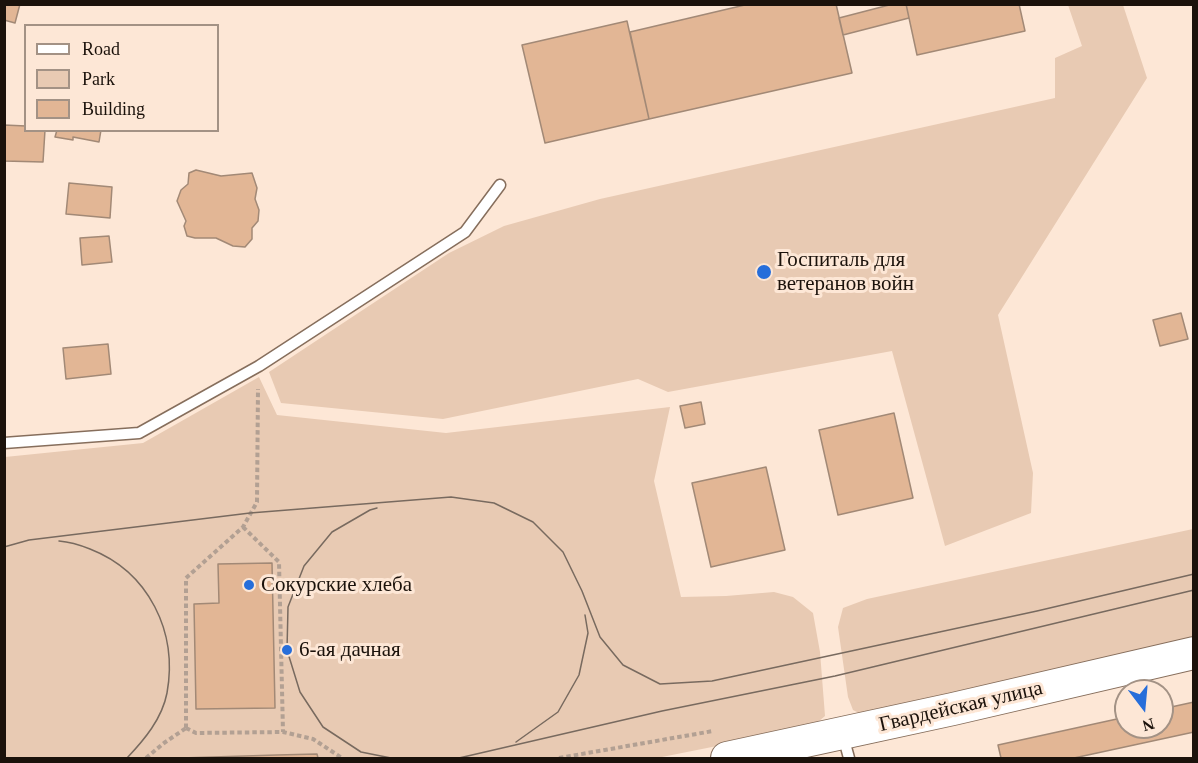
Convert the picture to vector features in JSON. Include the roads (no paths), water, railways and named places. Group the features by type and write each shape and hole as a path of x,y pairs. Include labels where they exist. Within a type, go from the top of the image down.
{"street":[{"name":"Гвардейская улица","path":"727,759 846,746 1194,653"}],"lane":[{"path":"4,443 139,433 259,366 465,232 500,185"}],"tram line":[{"path":"4,547 29,540 250,513 451,497 494,503 533,522 563,552 582,591 600,637 623,665 660,684 712,681 1037,611 1194,574"},
{"path":"377,508 332,532 304,566 288,607 287,650 300,692 323,727 361,752 391,758"},
{"path":"59,541 90,549 111,559 128,573 155,607 163,627 168,648 169,670 165,703 140,744 127,758"},
{"path":"459,758 662,711 835,676 1194,590"},
{"path":"516,742 558,712 579,675 588,633 585,615"}],"place":[{"name":"Госпиталь для ветеранов войн","path":"764,272"},
{"name":"Сокурские хлеба","path":"249,585"},
{"name":"6-ая дачная","path":"287,650"}]}
